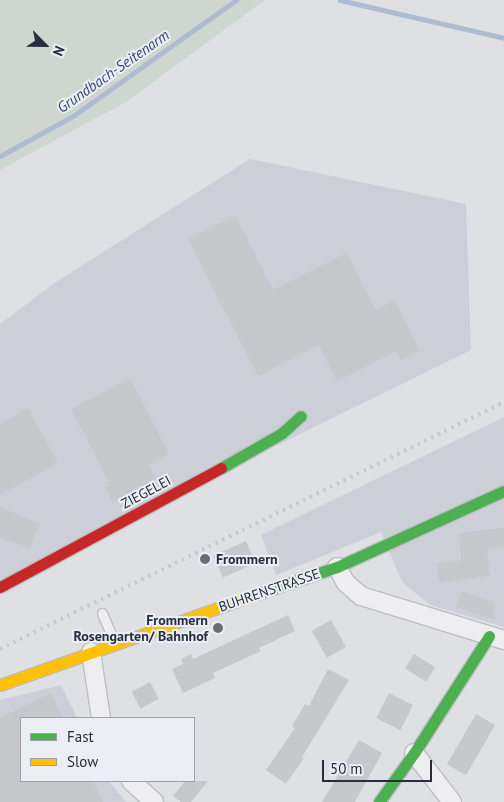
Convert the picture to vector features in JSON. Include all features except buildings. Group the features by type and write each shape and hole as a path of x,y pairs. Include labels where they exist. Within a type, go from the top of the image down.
{"street":[{"name":"ZIEGELEI","path":"0,587 259,448 282,433 301,416"},
{"name":"BUHRENSTRASSE","path":"0,685 115,643 337,567 504,491"},
{"path":"337,567 346,583 361,596 497,638 379,802"},
{"path":"90,652 97,684 101,717"},
{"path":"414,753 452,802"},
{"path":"132,782 154,802"}],"lane":[{"path":"102,613 115,643"}],"shaded area":[{"path":"0,0 265,0 126,102 0,170"},
{"path":"250,159 466,204 471,350 0,581 0,324 53,284"},
{"path":"504,417 504,627 430,605 402,582 381,532 276,575 261,535"},
{"path":"61,685 77,717 20,717 20,782 110,782 126,802 0,802 0,700"}],"waterway":[{"name":"Grundbach-Seitenarm","path":"0,156 73,116 236,0"},
{"path":"340,0 504,38"}],"railway":[{"path":"0,649 504,402"}],"traffic: fast":[{"path":"221,468 282,433 301,416"},
{"path":"260,593 337,567 504,491"},
{"path":"379,802 414,753 489,636"}],"traffic: slow":[{"path":"0,685 260,593"}],"traffic: jam":[{"path":"0,587 221,468"}],"place":[{"name":"Frommern","path":"205,559"},
{"name":"Frommern Rosengarten/ Bahnhof","path":"218,628"}]}
